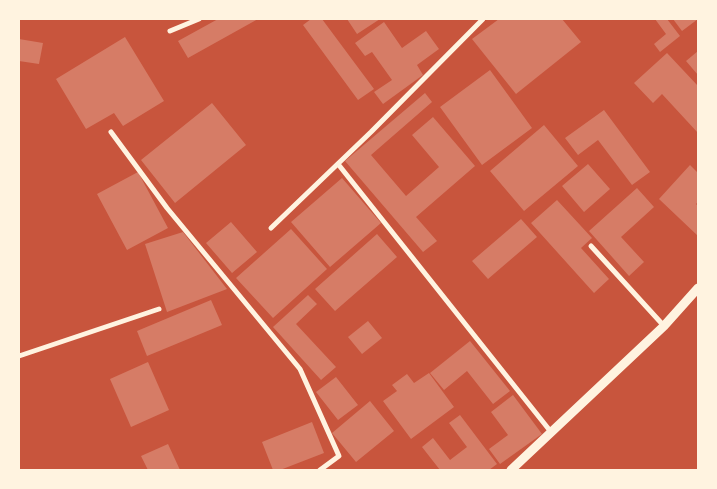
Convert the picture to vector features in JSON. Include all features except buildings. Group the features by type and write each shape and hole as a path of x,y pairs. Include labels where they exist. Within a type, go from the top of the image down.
{"street":[{"path":"170,31 199,19"},
{"path":"270,228 338,164 484,19"},
{"path":"110,132 167,208 300,369 339,456 320,470"},
{"path":"338,164 551,432"},
{"path":"591,246 664,326"},
{"path":"511,470 664,326 698,288"},
{"path":"19,356 160,309"}]}
